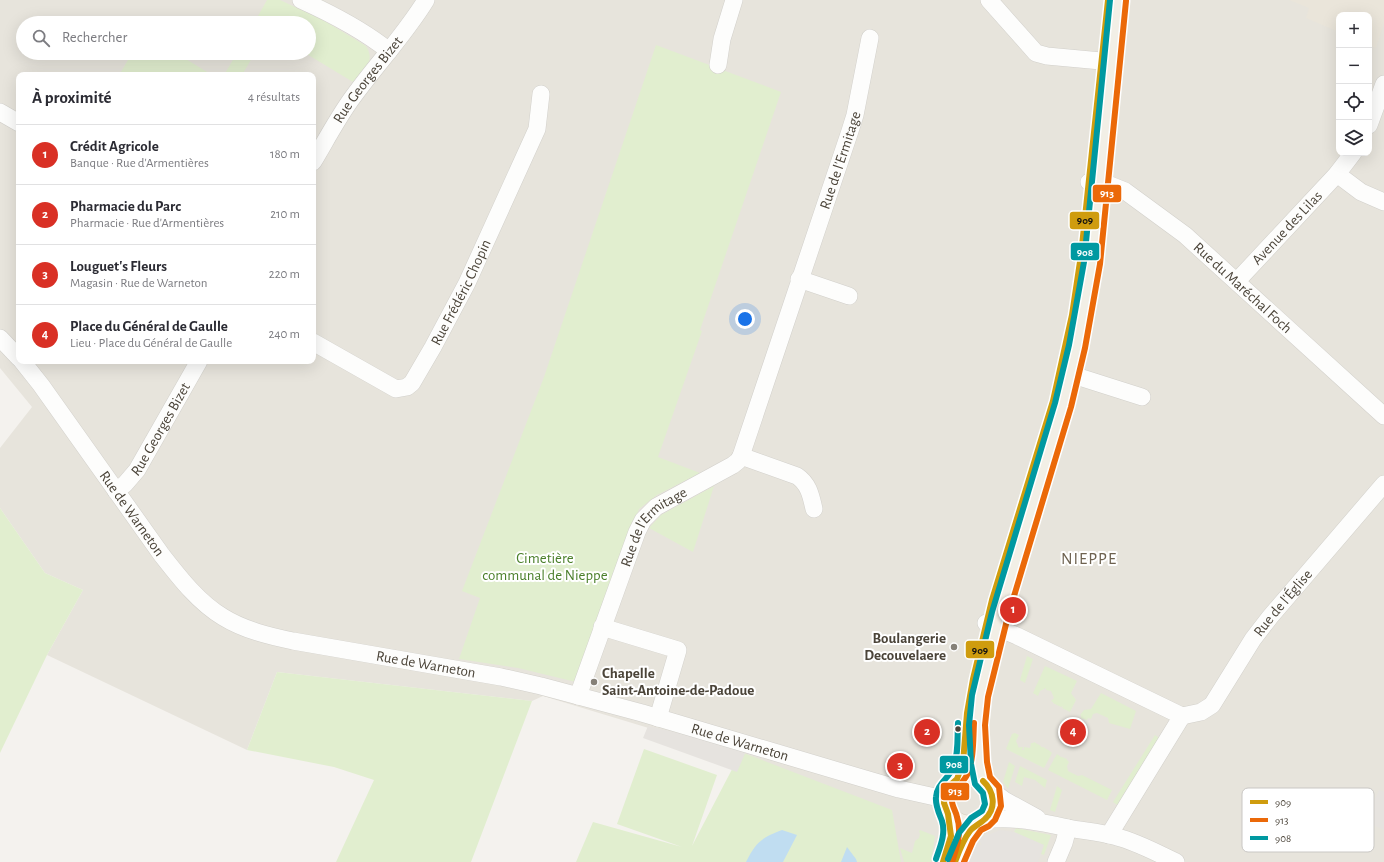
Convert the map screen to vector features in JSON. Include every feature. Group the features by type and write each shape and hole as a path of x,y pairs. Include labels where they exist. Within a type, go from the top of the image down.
{"main road":[{"path":"1107,62 1108,0"},
{"path":"955,862 963,843 980,822 989,815 992,808 993,797 987,785 978,757 978,717 991,625 992,600 1058,380 1077,285 1094,182 1107,62 1118,0"},
{"path":"957,779 964,758 967,713 971,688 991,625"},
{"path":"943,862 951,836 946,807 948,787 957,779 968,776 976,777 987,785"},
{"path":"946,807 954,820 960,824 968,825 980,822"}],"street":[{"path":"301,0 325,11 368,35 389,51"},
{"name":"Rue Georges Bizet","path":"316,157 342,112 411,23 426,0"},
{"path":"718,65 722,39 734,0"},
{"path":"990,0 1036,53 1046,56 1107,62"},
{"name":"Rue de l'Ermitage","path":"578,696 637,532 643,520 663,502 733,465 741,456 799,279 852,126 870,38"},
{"path":"1371,120 1384,84"},
{"name":"Rue Frédéric Chopin","path":"316,344 396,389 407,387 412,382 433,347 467,283 537,129 541,94"},
{"path":"0,112 16,121"},
{"name":"Avenue des Lilas","path":"1237,281 1337,174 1351,156"},
{"path":"1337,174 1361,192 1384,202"},
{"name":"Rue du Maréchal Foch","path":"1094,182 1113,186 1125,191 1185,235 1384,416"},
{"path":"799,279 849,296"},
{"path":"0,338 16,355"},
{"name":"Rue de Warneton","path":"24,364 41,385 161,554 196,595 214,611 242,627 279,638 501,677 541,686 658,718 899,789 946,807"},
{"name":"Rue Georges Bizet","path":"116,491 125,484 137,470 197,364"},
{"path":"1076,376 1142,396"},
{"path":"741,456 797,476 805,483 809,490 814,509"},
{"name":"Rue de l'Église","path":"1182,716 1201,712 1212,705 1253,639 1270,617 1384,484"},
{"path":"991,625 1017,636 1182,716 1109,835"},
{"path":"602,628 678,650 658,718"},
{"path":"987,785 1018,808 1048,823"},
{"path":"980,822 1003,818 1048,823 1109,835 1133,842 1176,862"},
{"path":"1056,862 1064,843 1068,828"}],"shaded area":[{"path":"0,0 1384,0 1384,862 881,862 741,756 543,696 532,701 277,672 247,750 47,655 83,590 45,573 0,508 0,448 32,407 0,368"},
{"path":"1289,0 1384,0 1384,23 1376,48 1372,46 1372,12 1336,12 1336,31 1306,18 1309,8"},
{"path":"648,726 747,749 737,772 643,738"},
{"path":"1379,790 1384,792 1384,830 1374,825 1374,801"},
{"path":"1000,830 1014,832 1044,845 1038,862 965,862 973,843 982,845 979,839"}],"green space":[{"path":"267,0 280,0 314,16 258,16"},
{"path":"316,17 366,46 370,57 369,61 365,69 353,82 316,60"},
{"name":"Cimetière communal de Nieppe","path":"656,45 781,92 700,330 702,331 658,457 700,473 657,495 639,509 576,682 518,668 459,659 480,598 462,591 544,377"},
{"path":"128,60 187,60 207,72 121,72"},
{"path":"233,60 251,60 244,72 226,72"},
{"path":"714,486 693,552 649,528 661,515"},
{"path":"0,508 45,573 83,590 47,655 0,753"},
{"path":"1027,656 1033,659 1025,683 1020,680"},
{"path":"1045,666 1077,681 1071,693 1076,700 1070,712 1062,708 1063,706 1061,707 1051,701 1054,698 1051,691 1046,690 1046,688 1040,691 1038,696 1033,693"},
{"path":"277,672 532,701 471,862 336,862 374,780 334,767 247,750"},
{"path":"1101,693 1136,711 1130,729 1109,723 1108,718 1097,713 1093,714 1091,719 1088,718 1087,720 1081,718 1080,715 1084,710 1091,709"},
{"path":"1015,733 1019,735 1016,741 1019,748 1023,747 1022,750 1024,750 1024,747 1030,748 1031,743 1034,742 1052,753 1044,768 1006,749 1012,734"},
{"path":"1155,735 1159,738 1122,797 1124,802 1120,807 1113,802"},
{"path":"644,749 717,775 692,846 741,752 892,810 901,862 576,862 593,822 682,847 617,824"},
{"path":"1057,754 1067,759 1069,762 1067,766 1068,771 1078,776 1082,775 1112,790 1107,800 1048,770"},
{"path":"1009,762 1015,766 1008,789 1003,782"},
{"path":"1020,766 1047,780 1045,788 1035,780 1024,777 1022,786 1015,782"},
{"path":"1057,786 1062,790 1055,812 1050,810"},
{"path":"1016,828 1051,835 1044,855 1041,854 1043,845 1014,832"},
{"path":"920,830 935,836 931,862 904,862 900,848 912,853 915,841 919,838"}],"water":[{"path":"782,830 797,835 783,862 746,862 756,845 764,838"},
{"path":"847,847 856,859 857,862 841,862"}],"transit line":[{"name":"909","path":"943,862 951,836 948,814 944,803 945,795 948,787 957,779 963,763 967,713 973,679 992,600 1053,401 1072,315 1081,255 1108,0"},
{"name":"908","path":"948,859 959,833 971,818 982,811 985,804 983,793 975,784 971,764 969,725 972,695 992,612 1055,403 1069,345 1084,262 1110,0"},
{"name":"913","path":"964,862 973,841 981,830 989,826 995,820 1001,806 999,787 990,777 987,762 985,725 988,697 1008,616 1071,407 1085,348 1100,264 1126,1"},
{"name":"908","path":"936,859 942,840 943,831 936,797 940,785 951,772 955,763 958,723"},
{"name":"913","path":"952,862 959,834 952,799 954,793 967,775 971,763 974,723"},
{"name":"909","path":"955,862 961,846 968,834 989,815 993,805 990,790 983,781"}],"place":[{"name":"Crédit Agricole","path":"1013,610"},
{"name":"Boulangerie Decouvelaere","path":"954,647"},
{"name":"Chapelle Saint-Antoine-de-Padoue","path":"594,682"},
{"name":"Pharmacie du Parc","path":"927,732"},
{"name":"Place du Général de Gaulle","path":"1073,732"},
{"name":"Louguet's Fleurs","path":"900,766"}],"district":[{"name":"NIEPPE","path":"1089,558"}]}
